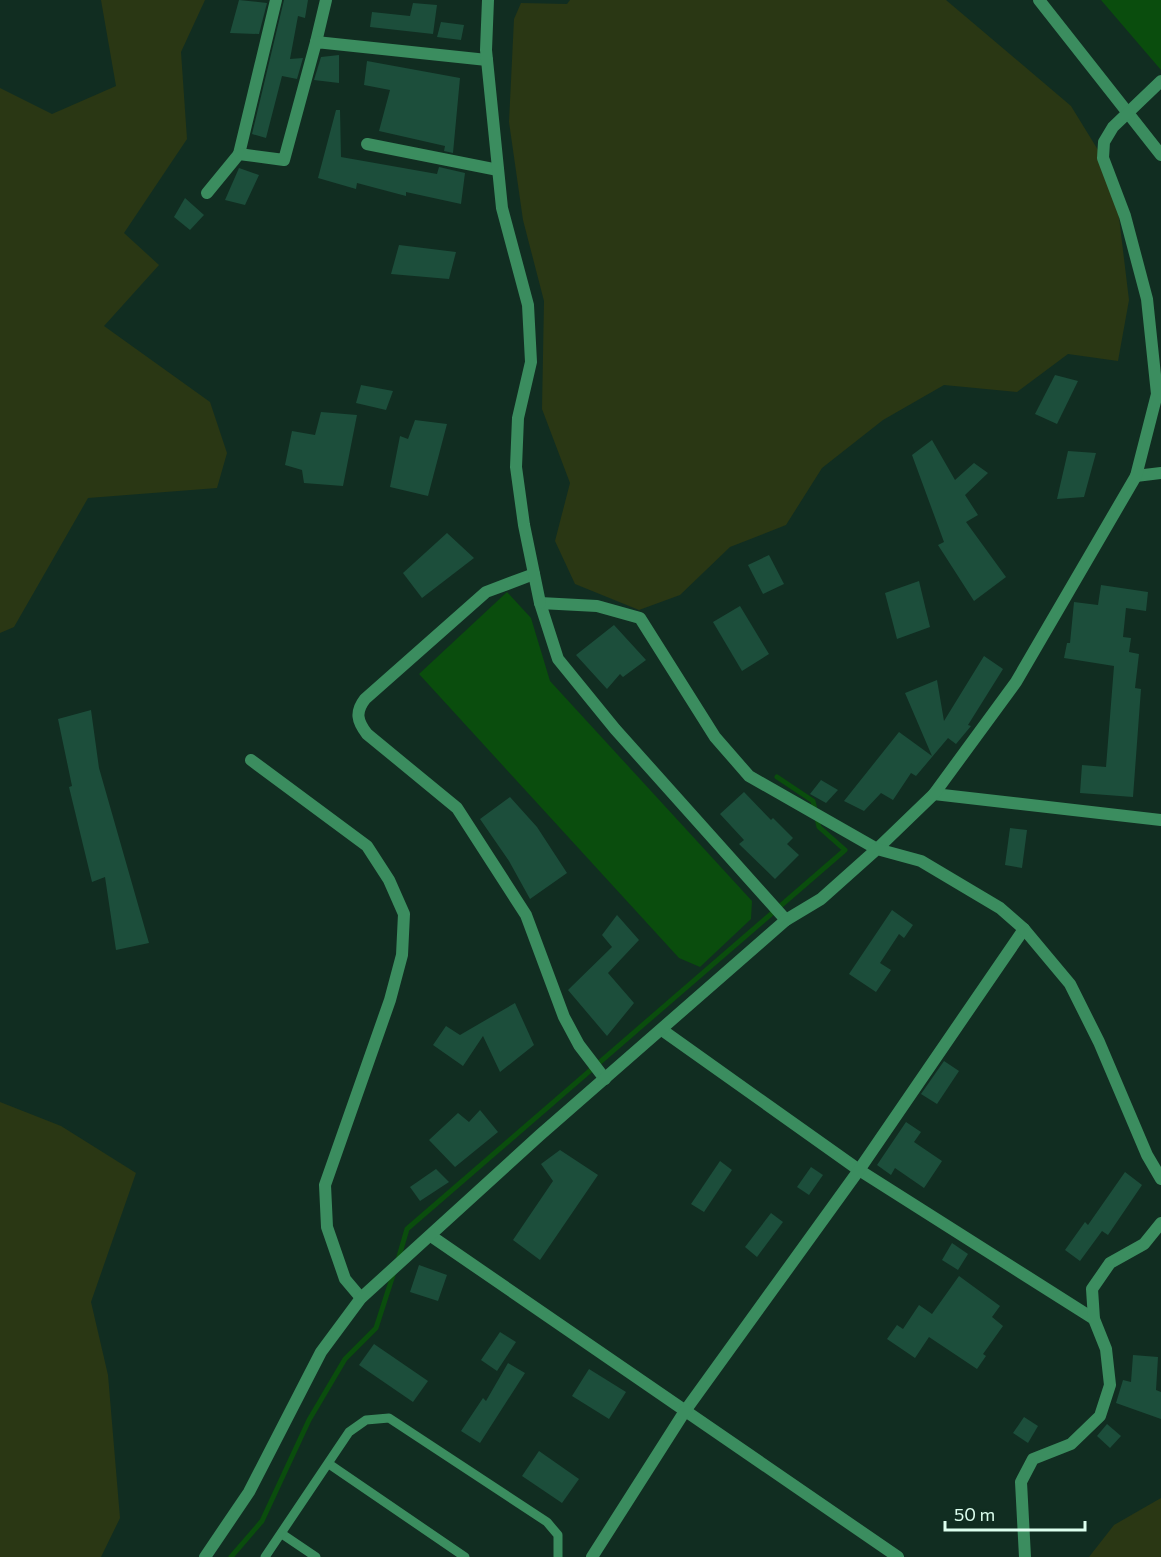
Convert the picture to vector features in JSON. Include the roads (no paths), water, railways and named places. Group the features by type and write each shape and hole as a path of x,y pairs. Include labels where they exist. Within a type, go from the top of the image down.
{"street":[{"path":"207,193 238,154 276,0"},
{"path":"238,154 284,159 326,0"},
{"path":"1039,0 1161,155"},
{"path":"487,2 487,60 502,208 528,304 531,362 518,418 516,467 524,525 540,603 558,659 615,729 786,920"},
{"path":"316,42 487,60"},
{"path":"205,1557 249,1492 321,1352 361,1298 786,920 821,899 877,849 934,794 1016,682 1136,476 1157,394 1147,299 1125,216 1103,158 1104,142 1113,127 1161,81"},
{"path":"367,144 498,170"},
{"path":"1136,476 1161,472"},
{"path":"534,574 486,592 365,699 357,715 359,724 367,734 457,808 526,915 564,1017 579,1045 605,1079"},
{"path":"540,603 597,606 640,618 716,737 749,776 877,849 921,861 1000,908 1024,929 1070,984 1100,1042 1147,1155 1161,1179"},
{"path":"251,760 367,846 389,880 404,914 402,955 390,1000 326,1185 327,1227 345,1279 361,1298"},
{"path":"934,794 1161,820"},
{"path":"592,1557 685,1411 860,1170 1024,929"},
{"path":"662,1030 860,1170 1094,1319"},
{"path":"1025,1557 1022,1482 1033,1459 1071,1444 1100,1416 1110,1385 1106,1348 1094,1319 1092,1289 1110,1263 1144,1244 1161,1223"},
{"path":"431,1236 898,1557"}],"lane":[{"path":"265,1557 349,1432 366,1419 389,1418 547,1522 558,1535 558,1557"},
{"path":"329,1464 465,1557"},
{"path":"282,1534 316,1557"}],"waterway":[{"path":"398,1260 407,1229 845,850 819,827 813,801 777,777"},
{"path":"231,1557 262,1521 309,1420 345,1359 376,1328 394,1272"}]}
